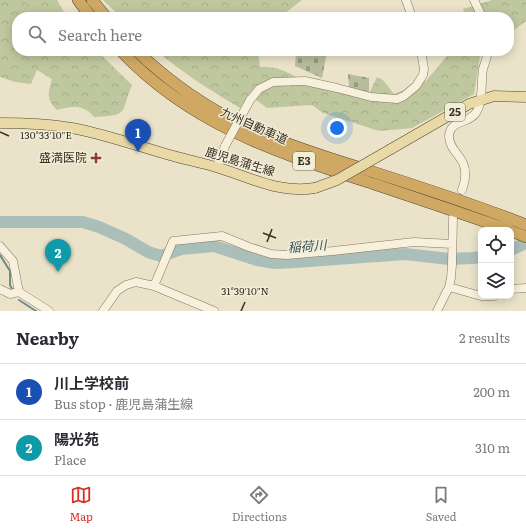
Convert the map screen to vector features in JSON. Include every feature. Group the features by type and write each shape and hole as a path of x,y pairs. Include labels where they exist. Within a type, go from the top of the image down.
{"highway":[{"path":"78,0 87,12"},
{"path":"92,0 102,12"},
{"name":"九州自動車道","path":"126,56 179,101 212,121 253,141 317,166 501,227"},
{"name":"九州自動車道","path":"142,56 165,77 186,92 227,117 257,131 322,156 524,224"},
{"name":"九州自動車道","path":"514,232 526,237"}],"main road":[{"name":"鹿児島蒲生線","path":"0,123 30,123 71,128 217,167 278,187 290,190 302,190 315,188 337,180 469,104 499,96 526,97"}],"street":[{"path":"406,0 410,12"},
{"path":"474,0 480,12"},
{"path":"217,167 225,146 250,100 259,89 273,82 305,81 371,97 397,99 404,96 416,86 423,75 424,69 422,56"},
{"path":"462,190 465,181 463,163 450,143 449,136 455,124 473,117 477,112 487,56"},
{"path":"437,311 449,287 452,265 453,218"},
{"path":"154,286 173,241 222,236 271,254 287,255 414,242 452,248"},
{"path":"0,246 13,261 18,292"},
{"path":"103,311 117,291 126,285 136,282 154,286 214,311"},
{"path":"449,287 478,295"},
{"path":"514,289 526,288"},
{"path":"0,289 10,294 18,292 49,311"}],"green space":[{"path":"0,0 57,0 64,12 12,12 12,56 102,56 132,85 124,107 119,114 94,117 86,110 77,107 57,110 53,106 49,96 52,79 37,70 31,84 15,82 0,77"},
{"path":"103,0 302,0 286,12 116,12"},
{"path":"492,0 526,0 526,21 514,30 514,12 464,12 463,9"},
{"path":"163,56 259,56 260,67 269,67 284,71 327,90 368,96 377,77 383,80 394,94 426,81 447,56 480,56 474,94 412,128 379,131 323,113 312,105 267,108 249,95 240,108 177,67"},
{"path":"296,56 326,56 322,78 295,66"},
{"path":"348,74 369,78 369,92 349,87"}],"waterway":[{"name":"稲荷川","path":"0,222 83,222 99,227 126,239 148,252 161,256 181,249 214,246 257,260 275,263 405,254 449,259 478,257"},
{"name":"稲荷川","path":"514,249 526,243"},
{"path":"0,255 10,271 10,285 12,289"},
{"path":"19,300 36,311"}],"place":[{"name":"川上学校前","path":"138,152"},
{"name":"盛満医院","path":"96,158"},
{"name":"陽光苑","path":"58,272"}]}
